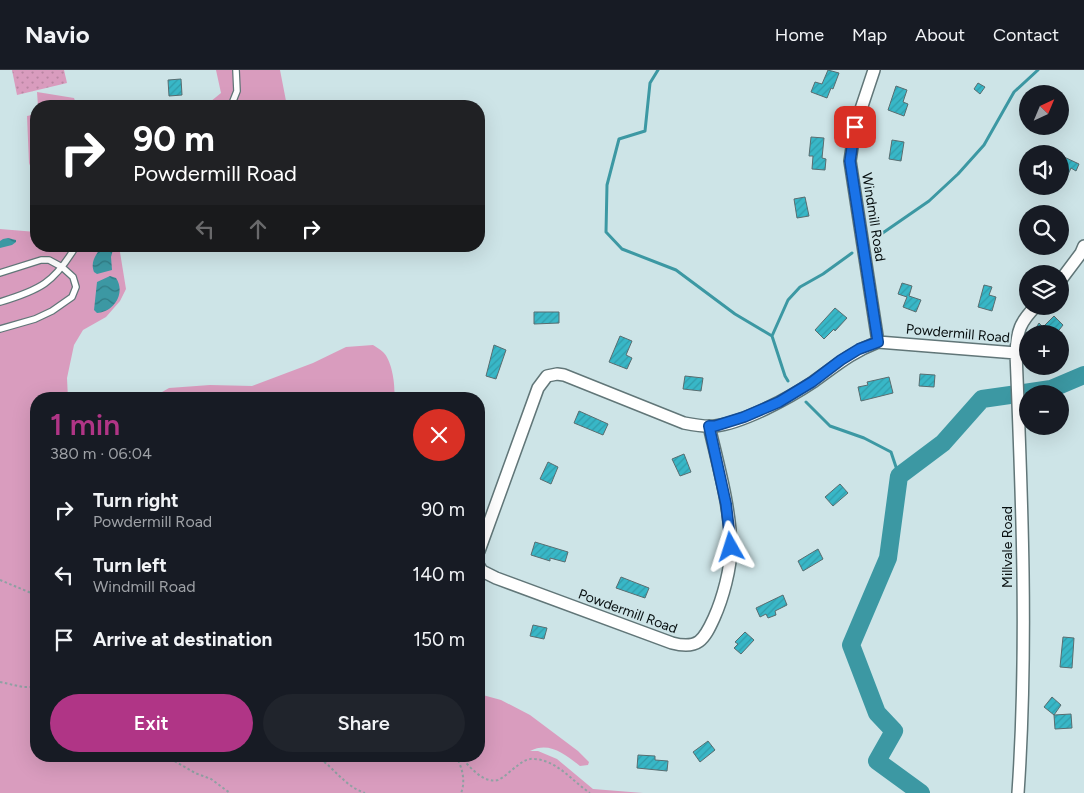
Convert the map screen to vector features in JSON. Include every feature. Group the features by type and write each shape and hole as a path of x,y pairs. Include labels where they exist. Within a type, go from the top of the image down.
{"street":[{"name":"Windmill Road","path":"874,70 858,116 850,161 878,342"},
{"path":"1069,269 1084,246"},
{"name":"Millvale Road","path":"1018,793 1023,726 1021,484 1016,353 1017,335 1020,327 1029,315"},
{"name":"Powdermill Road","path":"485,534 538,388 546,376 564,375 684,423 715,426 744,417 779,402 812,382 859,349 878,342 1016,353"},
{"name":"Powdermill Road","path":"485,572 496,578 672,643 691,646 698,644 707,634 716,614 729,568 731,547 726,504 709,426"}],"lane":[{"path":"233,100 237,91 236,70"},
{"path":"0,302 43,286 55,276 72,252"},
{"path":"0,273 44,259 62,267 76,281 76,289 70,299 44,316 0,329"}],"path":[{"path":"0,580 30,592"},
{"path":"0,682 30,688"},
{"path":"466,762 480,776 491,780 502,777 524,760 539,759 560,768 590,793"},
{"path":"176,762 195,773 211,778 230,793"},
{"path":"324,762 347,784 365,793"},
{"path":"458,762 462,773 463,788 460,793"}],"shaded area":[{"path":"12,70 64,70 67,83 17,95"},
{"path":"216,70 280,70 286,100 212,100 221,93"},
{"path":"37,92 74,98 75,100 38,100"},
{"path":"30,115 30,166 29,163 27,116"},
{"path":"0,229 30,232 30,252 120,252 126,289 120,301 106,317 83,330 74,345 67,378 68,392 30,392 30,762 485,762 485,696 501,700 530,715 578,751 589,762 588,765 580,766 563,753 550,748 537,748 530,751 538,751 557,759 593,789 643,793 0,793"},
{"path":"373,345 383,352 391,367 394,392 162,392 169,388 210,385 252,386 313,363 346,347"}],"water":[{"path":"8,238 16,240 16,242 0,248 0,241"},
{"path":"98,252 112,252 112,270 97,274 94,272 93,262"},
{"path":"110,276 116,278 119,284 120,290 117,301 109,309 97,313 94,310 97,282"}],"building":[{"path":"828,70 839,73 833,89 831,88 827,98 811,92 815,82 822,84"},
{"path":"181,79 182,95 169,96 168,80"},
{"path":"978,83 985,87 980,94 974,89"},
{"path":"896,86 907,90 903,102 908,104 904,116 888,110"},
{"path":"811,137 824,138 822,158 826,159 825,170 812,169 813,156 809,156"},
{"path":"892,140 904,142 901,161 889,159"},
{"path":"1069,159 1079,164 1076,171 1071,168 1069,172"},
{"path":"805,197 809,216 797,218 794,199"},
{"path":"902,283 912,286 909,296 921,300 916,312 903,307 907,297 898,294"},
{"path":"984,285 992,287 989,295 996,297 992,311 978,307"},
{"path":"835,308 847,318 835,331 834,329 824,339 815,330"},
{"path":"534,312 559,312 559,323 534,324"},
{"path":"1054,316 1063,325 1045,325"},
{"path":"620,336 632,341 626,355 632,358 627,369 609,362"},
{"path":"494,345 506,350 496,379 486,376"},
{"path":"920,374 935,375 934,387 919,386"},
{"path":"685,376 703,378 701,391 683,389"},
{"path":"889,377 893,393 861,401 858,387 868,385 867,382"},
{"path":"579,411 608,424 603,435 574,423"},
{"path":"684,454 691,472 680,476 672,459"},
{"path":"548,462 558,467 551,484 540,479"},
{"path":"840,484 848,493 833,506 825,497"},
{"path":"535,542 568,552 565,562 550,558 550,561 531,555"},
{"path":"818,549 823,559 803,571 798,561"},
{"path":"621,577 649,588 645,598 616,588"},
{"path":"783,595 787,605 775,611 776,615 768,618 766,614 760,617 756,608"},
{"path":"533,625 547,628 544,639 530,636"},
{"path":"745,632 754,640 741,654 734,648 738,644 735,642"},
{"path":"1063,637 1074,638 1072,668 1060,667"},
{"path":"1052,697 1061,705 1054,715 1044,707"},
{"path":"1071,714 1072,728 1055,729 1054,715"},
{"path":"708,741 715,750 700,762 693,752"},
{"path":"638,755 655,756 655,760 668,761 667,771 637,768"}],"waterway":[{"path":"658,70 650,83 645,131 619,139 607,185 606,232 622,249 676,270 735,314 772,336 788,381"},
{"path":"874,239 929,201 958,174 984,145 1014,92 1038,70"},
{"path":"772,336 788,300 800,287 823,274 852,253"},
{"path":"921,793 877,761 894,731 877,713 851,645 888,558 899,476 943,443 982,399 1051,389 1084,375"},
{"path":"806,402 830,426 864,438 891,452 899,476"}],"route":[{"path":"731,547 726,504 709,426 744,417 779,402 812,382 859,349 878,342 850,161 855,127"}]}
